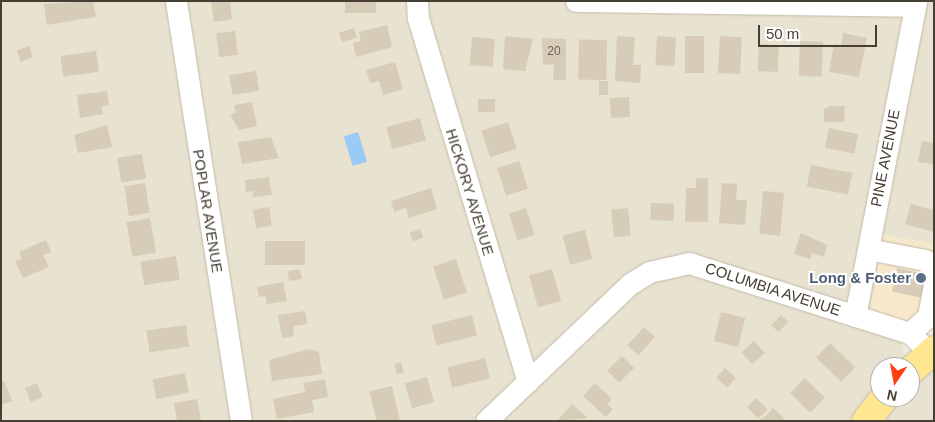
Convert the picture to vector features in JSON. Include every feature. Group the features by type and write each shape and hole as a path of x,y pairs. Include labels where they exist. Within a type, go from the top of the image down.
{"street":[{"name":"POPLAR AVENUE","path":"176,1 241,421"},
{"name":"HICKORY AVENUE","path":"417,1 418,18 528,382"},
{"path":"576,1 915,4"},
{"name":"PINE AVENUE","path":"855,316 915,4"},
{"path":"868,249 925,260 934,268"},
{"name":"COLUMBIA AVENUE","path":"486,421 630,284 648,272 689,263 910,333 924,358"},
{"path":"910,333 928,316 934,285"}],"shaded area":[{"path":"1,1 934,1 934,244 883,235 905,357 870,357 870,401 851,421 1,421"},
{"path":"883,235 934,244 934,331 870,311"},
{"path":"934,366 934,421 879,421 892,407 920,407 920,379"}],"water":[{"path":"358,132 367,162 353,166 344,136"}],"building":[{"path":"93,1 96,17 47,25 44,4"},
{"path":"211,1 230,1 232,19 214,22"},
{"path":"345,1 376,1 376,13 345,13"},
{"path":"387,25 392,47 356,57 353,43 361,41 359,32"},
{"path":"354,28 357,38 342,42 339,33"},
{"path":"235,31 238,55 219,57 216,33"},
{"path":"843,33 867,38 859,77 829,72 834,44 841,45"},
{"path":"505,36 533,39 525,71 503,69"},
{"path":"617,36 635,37 633,65 641,65 640,83 615,81"},
{"path":"657,36 676,37 674,66 655,65"},
{"path":"685,36 704,36 704,73 685,73"},
{"path":"720,36 742,37 740,74 718,73"},
{"path":"472,37 495,39 492,67 470,65"},
{"path":"542,38 566,39 566,80 553,80 554,64 543,65"},
{"path":"579,40 607,40 606,80 578,80"},
{"path":"800,41 823,42 822,77 799,76"},
{"path":"759,44 779,45 778,72 758,71"},
{"path":"29,46 33,57 21,62 17,50"},
{"path":"96,51 99,72 63,77 60,56"},
{"path":"395,62 403,89 383,95 379,81 370,83 366,70"},
{"path":"256,71 259,91 232,95 229,75"},
{"path":"599,81 608,81 608,95 599,95"},
{"path":"107,91 109,105 102,106 103,114 80,118 77,95"},
{"path":"629,97 630,117 611,118 610,98"},
{"path":"478,99 495,99 495,112 478,112"},
{"path":"252,102 257,126 239,130 230,114 236,113 234,105"},
{"path":"830,106 845,106 844,122 824,122 824,109"},
{"path":"420,118 426,140 392,149 386,127"},
{"path":"508,122 517,149 490,157 481,131"},
{"path":"107,125 112,147 78,153 74,135"},
{"path":"829,128 858,134 854,154 825,148"},
{"path":"271,137 279,158 242,164 238,142"},
{"path":"922,141 934,143 934,164 918,162"},
{"path":"142,154 146,179 121,183 117,158"},
{"path":"519,161 528,189 506,196 497,168"},
{"path":"811,165 852,173 848,195 807,187"},
{"path":"269,177 272,195 253,197 253,191 246,192 245,180"},
{"path":"696,178 708,178 708,222 685,222 686,188 696,188"},
{"path":"145,183 150,213 129,216 124,186"},
{"path":"722,183 737,184 736,200 747,200 745,225 719,223"},
{"path":"431,188 437,209 409,218 406,208 394,212 391,201"},
{"path":"763,191 784,193 780,236 759,234"},
{"path":"651,203 674,204 673,221 650,220"},
{"path":"911,204 934,210 934,232 905,224"},
{"path":"269,207 272,226 256,228 253,210"},
{"path":"526,208 535,235 518,240 509,214"},
{"path":"628,208 631,236 614,238 611,210"},
{"path":"150,218 156,252 132,257 126,222"},
{"path":"420,229 423,237 413,241 410,233"},
{"path":"585,230 592,259 570,265 563,236"},
{"path":"801,233 827,245 824,257 812,253 810,259 794,254"},
{"path":"46,240 51,252 43,255 49,267 23,278 15,261 22,259 19,252"},
{"path":"265,241 305,241 305,265 265,265"},
{"path":"176,256 180,280 144,285 140,262"},
{"path":"456,259 467,292 444,300 433,266"},
{"path":"897,268 930,275 925,299 892,291"},
{"path":"300,269 302,279 289,281 287,271"},
{"path":"552,269 561,301 538,307 529,276"},
{"path":"283,282 287,301 267,304 265,296 259,297 257,287"},
{"path":"305,311 307,324 293,326 294,336 282,338 278,315"},
{"path":"721,312 745,318 738,347 714,341"},
{"path":"472,315 477,335 436,346 431,325"},
{"path":"781,315 788,322 778,332 771,325"},
{"path":"186,325 189,347 149,352 146,331"},
{"path":"644,327 655,337 638,356 627,346"},
{"path":"754,341 765,353 752,364 742,353"},
{"path":"830,343 855,367 841,382 816,357"},
{"path":"309,349 319,352 322,374 272,381 269,360"},
{"path":"622,356 634,368 619,383 607,371"},
{"path":"485,358 490,378 452,388 447,367"},
{"path":"401,362 404,373 397,374 394,364"},
{"path":"725,368 736,378 727,388 716,378"},
{"path":"185,373 189,393 156,399 153,379"},
{"path":"427,377 434,402 412,408 405,383"},
{"path":"805,378 825,398 810,413 790,393"},
{"path":"325,379 328,397 312,400 314,412 277,419 273,399 305,392 303,383"},
{"path":"4,381 12,401 1,405 1,382"},
{"path":"37,383 43,397 31,402 25,388"},
{"path":"595,383 612,399 607,404 613,409 606,417 583,396"},
{"path":"392,386 400,420 376,421 370,391"},
{"path":"756,398 767,409 758,419 747,407"},
{"path":"197,399 201,421 177,421 174,403"},
{"path":"572,404 588,418 557,421"},
{"path":"773,408 787,421 758,421 766,416"}],"place":[{"name":"Long & Foster","path":"921,278"}]}
